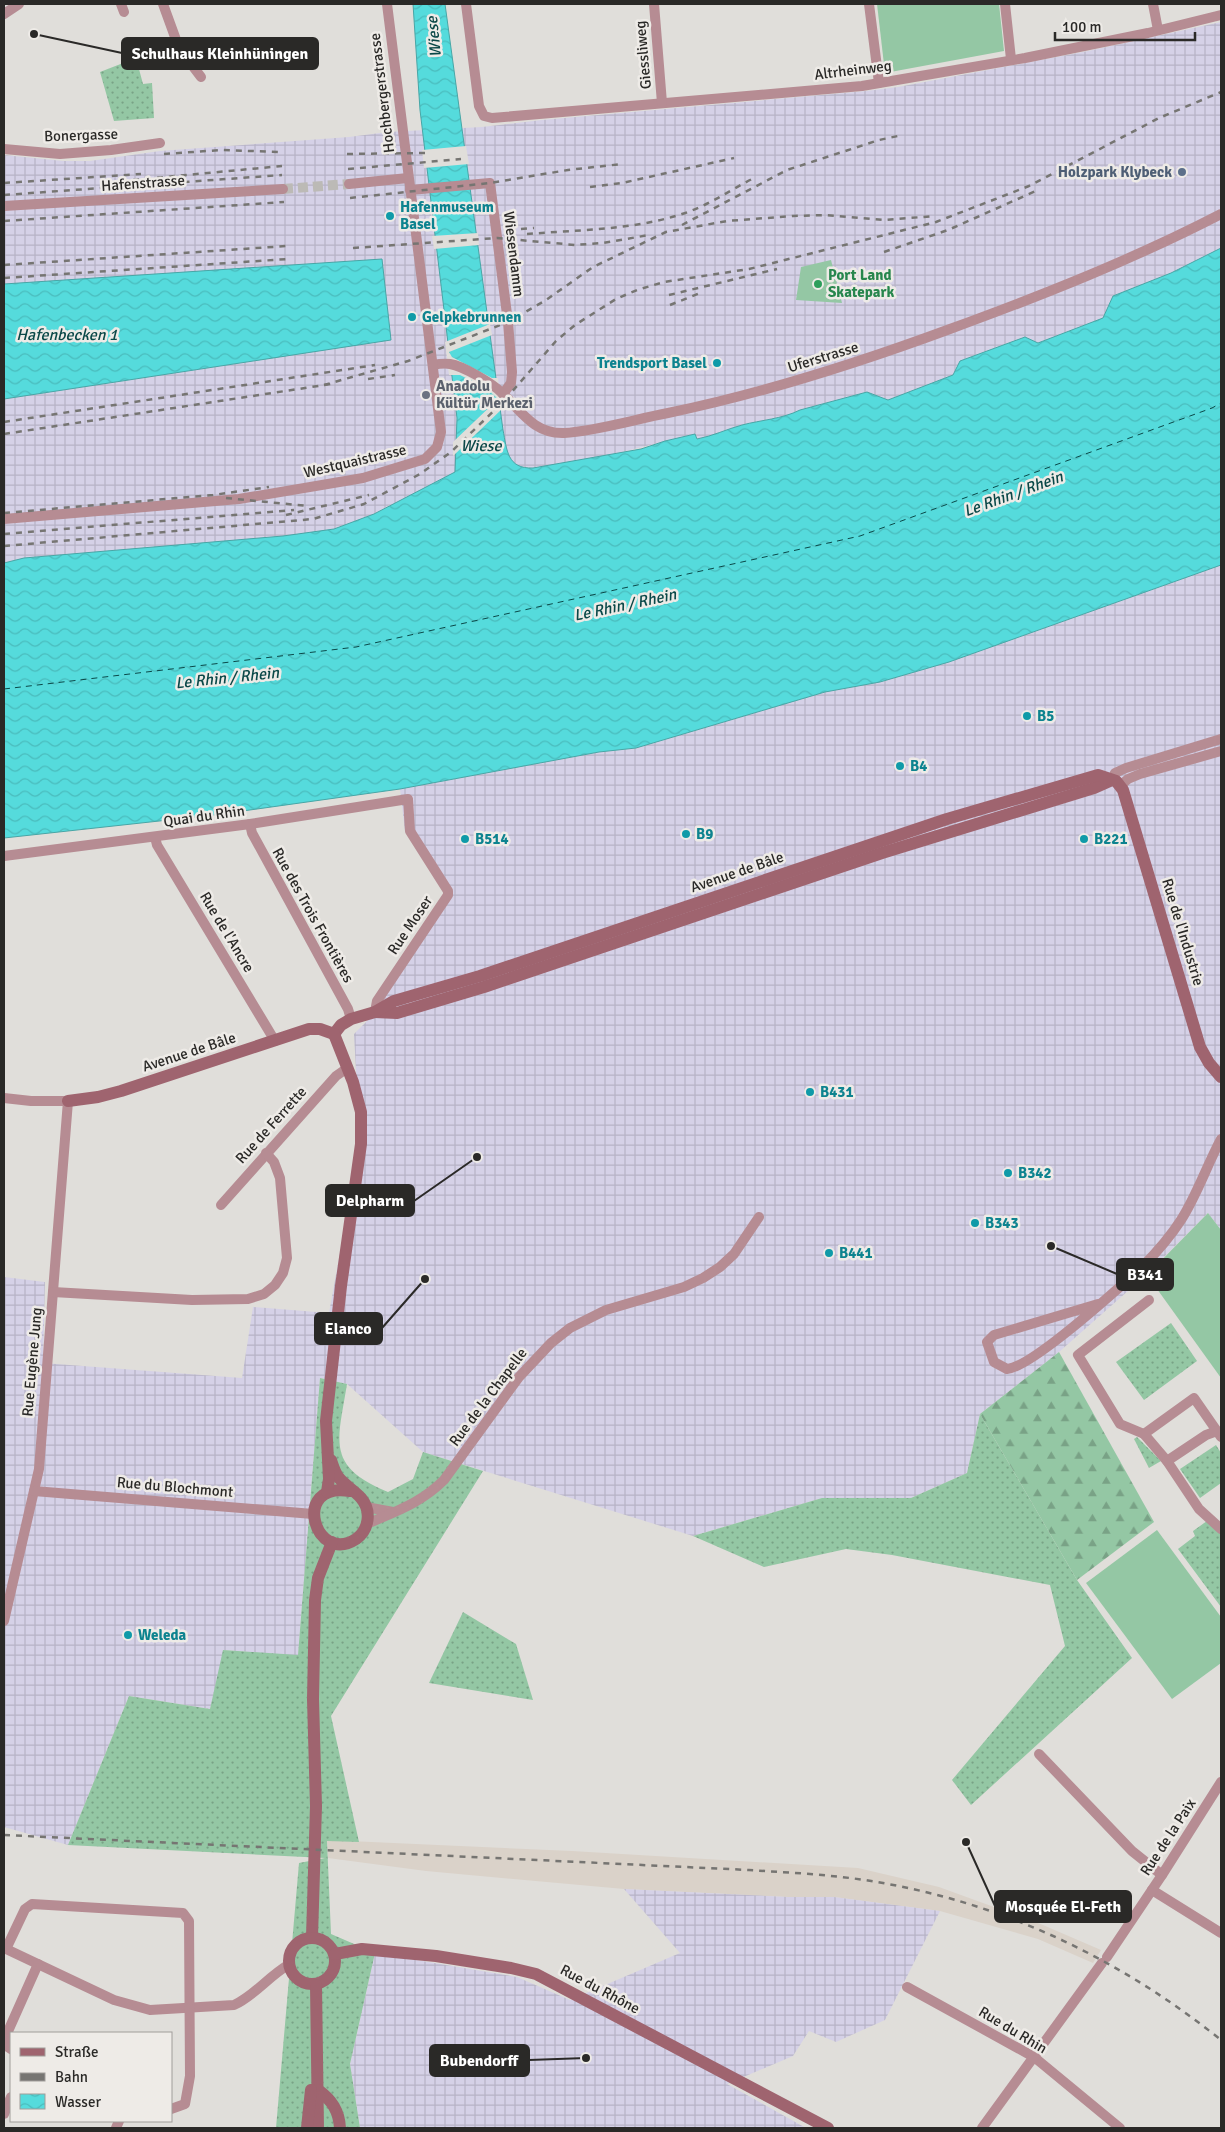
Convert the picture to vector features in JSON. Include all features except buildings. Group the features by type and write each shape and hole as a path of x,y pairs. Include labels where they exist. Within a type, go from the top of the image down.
{"main road":[{"name":"Avenue de Bâle","path":"68,1100 98,1097 121,1091 309,1029 320,1029 334,1034 341,1025 351,1019 375,1012 397,1013 493,984 949,825 1094,788 1118,785"},
{"name":"Rue de l'Industrie","path":"1118,785 1200,1046 1209,1063 1221,1077"},
{"path":"327,1492 326,1421 341,1286 361,1144 361,1112 353,1082 346,1069 334,1034"},
{"path":"327,1451 338,1476 350,1490 360,1497 366,1507 367,1524 363,1532 349,1542 332,1542 324,1538 318,1531 314,1523 313,1514 320,1498 327,1492 339,1489 350,1490"},
{"path":"312,1937 316,1806 313,1699 315,1600 318,1578 332,1542"},
{"path":"312,1937 322,1939 331,1946 335,1954 336,1966 328,1979 316,1985 303,1983 292,1974 288,1965 291,1950 298,1941 312,1937"},
{"name":"Rue du Rhône","path":"335,1954 362,1949 436,1956 536,1974 828,2128"},
{"path":"316,1985 318,2128"},
{"path":"307,2128 312,2083 318,2072"},
{"path":"318,2090 334,2105 340,2116 340,2128"}],"street":[{"path":"4,14 19,4"},
{"path":"163,4 179,48 201,77"},
{"name":"Hochbergerstrasse","path":"387,4 408,178"},
{"name":"Altrheinweg","path":"466,4 479,106 484,116 492,118 862,86 1158,30 1221,15"},
{"name":"Giessliweg","path":"654,4 662,103"},
{"path":"869,4 880,83"},
{"path":"1005,4 1010,59"},
{"path":"1152,4 1158,30"},
{"name":"Bonergasse","path":"4,149 60,154 160,144"},
{"path":"349,184 408,178"},
{"name":"Westquaistrasse","path":"4,519 239,499 363,478 418,462 433,453 440,440 433,365 408,178"},
{"name":"Wiesendamm","path":"410,190 490,182 508,322 511,383 501,392"},
{"name":"Hafenstrasse","path":"4,206 283,188"},
{"name":"Uferstrasse","path":"433,365 454,365 501,392 528,421 547,431 574,432 704,406 861,362 1032,299 1158,246 1221,214"},
{"name":"Avenue de Bâle","path":"1221,739 1126,768 1115,773 1118,785 1140,774 1221,751"},
{"name":"Quai du Rhin","path":"4,856 156,838 408,799"},
{"name":"Rue Moser","path":"375,1012 377,1001 448,895 448,890 410,831 408,799"},
{"name":"Rue des Trois Frontières","path":"250,824 252,833 348,1009 351,1019"},
{"name":"Rue de l'Ancre","path":"156,838 157,846 275,1041"},
{"name":"Rue de Ferrette","path":"221,1205 336,1076 346,1069"},
{"name":"Avenue de Bâle","path":"4,1098 31,1101 68,1100"},
{"name":"Rue Eugène Jung","path":"4,1621 39,1469 68,1100"},
{"path":"1098,1304 1045,1321 1001,1331 987,1342 997,1365 1013,1369 1053,1343 1142,1266 1169,1238 1192,1201 1221,1139"},
{"path":"53,1292 192,1300 248,1299 264,1294 275,1285 283,1273 287,1258 280,1178 274,1162 266,1153"},
{"name":"Rue de la Chapelle","path":"367,1524 413,1504 430,1494 444,1480 516,1380 536,1357 570,1328 606,1310 684,1287 704,1278 734,1254 759,1218"},
{"path":"1149,1300 1078,1355 1120,1424 1144,1434 1167,1461 1199,1509 1221,1529"},
{"path":"1144,1434 1194,1398 1219,1434"},
{"path":"1167,1461 1206,1435 1219,1434"},
{"name":"Rue du Blochmont","path":"34,1491 313,1514"},
{"path":"366,1507 394,1512"},
{"path":"1039,1754 1132,1851 1162,1876"},
{"name":"Rue de la Paix","path":"982,2128 1104,1960 1162,1876 1221,1783"},
{"path":"1152,1890 1221,1934"},
{"path":"172,2109 185,2104 190,2076 191,2008 188,1920 183,1913 32,1904 26,1909 5,1948 114,2000 150,2010 191,2008 234,2006 243,2001 273,1974 288,1965"},
{"path":"10,2048 6,2038 38,1964"},
{"name":"Rue du Rhin","path":"907,1986 1034,2057 1120,2128"},
{"path":"4,2114 10,2099"}],"shaded area":[{"path":"1221,22 1221,248 1171,273 1113,296 1103,318 1038,343 1024,337 960,361 953,375 888,400 867,392 800,410 791,415 741,425 721,434 697,439 695,434 610,455 533,468 521,467 390,505 374,514 334,529 300,535 24,558 4,563 4,155 63,161 90,161 160,151 349,137 388,132 482,127 866,91 898,87 1088,51"},
{"path":"1221,565 1221,1230 1208,1213 1146,1275 1059,1352 980,1414 967,1473 911,1498 822,1498 693,1536 423,1452 347,1384 320,1378 298,1656 224,1650 210,1709 129,1696 68,1845 4,1827 4,1277 45,1282 43,1363 242,1378 253,1307 329,1313 360,1144 354,1034 372,1016 445,893 405,831 400,789 599,752 636,748 825,692 880,682 949,662"},
{"path":"327,1840 572,1851 858,1868 939,1887 1043,1925 1101,1950 1093,1963 1038,1939 940,1911 834,1897 788,1897 624,1889 426,1871 328,1858"},
{"path":"624,1889 788,1897 834,1897 940,1911 885,2020 836,2042 809,2031 793,2056 727,2084 806,2128 360,2128 350,2064 375,1953 517,1977 570,2000 680,1953"}],"green space":[{"path":"877,4 999,4 1004,51 885,73"},
{"path":"136,58 143,84 152,83 154,118 114,121 100,72"},
{"name":"Port Land Skatepark","path":"831,260 842,303 796,300 801,267"},
{"path":"1208,1213 1221,1230 1221,1378 1147,1275"},
{"path":"1171,1323 1197,1361 1144,1400 1116,1362"},
{"path":"1059,1352 1154,1522 1077,1580 980,1414"},
{"path":"320,1378 347,1384 339,1436 340,1450 345,1461 354,1472 368,1482 388,1492 413,1479 423,1452 483,1471 331,1716 359,1842 327,1841 331,1934 375,1953 350,2064 360,2128 276,2128 299,1863 325,1858 68,1845 129,1696 210,1709 223,1650 298,1655"},
{"path":"980,1414 1077,1580 1132,1658 971,1805 952,1780 1065,1646 1050,1585 892,1555 846,1549 764,1567 693,1536 822,1498 911,1498 967,1473"},
{"path":"1137,1437 1161,1461 1149,1468 1134,1439"},
{"path":"1216,1445 1221,1453 1221,1483 1200,1498 1180,1469"},
{"path":"1207,1521 1221,1533 1221,1607 1178,1549 1195,1536 1193,1531"},
{"path":"1157,1530 1221,1617 1221,1663 1172,1699 1086,1583"},
{"path":"463,1612 516,1644 533,1700 429,1683"}],"water":[{"path":"413,4 445,4 503,430 507,451 513,462 524,467 533,468 641,449 695,434 697,439 742,425 779,417 867,392 888,400 953,375 960,361 1025,337 1038,343 1103,318 1113,296 1171,273 1221,248 1221,565 949,662 880,682 825,692 636,748 599,752 400,789 214,815 4,838 4,563 24,558 283,536 334,529 374,514 455,472 457,418 420,110"},
{"name":"Hafenbecken 1","path":"382,259 391,340 4,399 4,284"}],"pier":[{"path":"466,146 469,164 424,168 422,150"},
{"path":"478,233 479,245 434,249 432,236"},
{"path":"490,324 492,335 449,352 452,357 492,378 498,378 499,399 502,409 453,456 453,442 498,399 486,388 460,375 449,375 445,342"}],"ferry route":[{"path":"4,689 356,647 860,536 1212,408 1221,403"}],"tunnel":[{"path":"283,189 349,184"}],"railway":[{"path":"4,546 313,519 364,504 420,474 451,452 503,402 556,341 575,325 616,299 664,282 749,269 936,222 1029,186 1159,118 1221,92"},
{"path":"682,225 787,170 879,140 898,136"},
{"path":"164,154 222,150 281,152"},
{"path":"347,154 426,153"},
{"path":"590,187 622,183 734,158"},
{"path":"348,169 461,159"},
{"path":"350,198 490,183 568,170 622,164"},
{"path":"133,180 282,166"},
{"path":"4,183 141,174"},
{"path":"4,195 282,175"},
{"path":"527,234 625,226 663,219 701,207 754,178"},
{"path":"884,252 948,230 1038,190"},
{"path":"4,221 284,202"},
{"path":"324,385 408,361 508,322 546,300 593,267 666,232 727,221 793,216 826,215 884,220 935,216"},
{"path":"509,230 534,228"},
{"path":"353,248 497,238 575,245 603,243 649,235"},
{"path":"4,265 287,246"},
{"path":"4,278 288,259"},
{"path":"669,295 777,269"},
{"path":"670,305 700,293"},
{"path":"4,422 375,365"},
{"path":"368,379 395,375"},
{"path":"4,434 331,384"},
{"path":"4,513 213,495 269,487"},
{"path":"286,515 369,495"},
{"path":"226,498 308,506"},
{"path":"4,534 294,510"},
{"path":"4,1835 749,1870 871,1881 934,1894 979,1907 1065,1941 1106,1962 1145,1986 1221,2040"}],"place":[{"name":"Schulhaus Kleinhüningen","path":"34,34"},
{"name":"Holzpark Klybeck","path":"1182,172"},
{"name":"Hafenmuseum Basel","path":"390,216"},
{"name":"Port Land Skatepark","path":"818,284"},
{"name":"Gelpkebrunnen","path":"412,317"},
{"name":"Trendsport Basel","path":"717,363"},
{"name":"Anadolu Kültür Merkezi","path":"426,395"},
{"name":"B5","path":"1027,716"},
{"name":"B4","path":"900,766"},
{"name":"B9","path":"686,834"},
{"name":"B514","path":"465,839"},
{"name":"B221","path":"1084,839"},
{"name":"B431","path":"810,1092"},
{"name":"Delpharm","path":"477,1157"},
{"name":"B342","path":"1008,1173"},
{"name":"B343","path":"975,1223"},
{"name":"B341","path":"1051,1246"},
{"name":"B441","path":"829,1253"},
{"name":"Elanco","path":"425,1279"},
{"name":"Weleda","path":"128,1635"},
{"name":"Mosquée El-Feth","path":"966,1842"},
{"name":"Bubendorff","path":"586,2058"}],"water label":[{"name":"Wiese","path":"433,37"},
{"name":"Wiese","path":"481,445"},
{"name":"Le Rhin / Rhein","path":"1013,493"},
{"name":"Le Rhin / Rhein","path":"625,604"},
{"name":"Le Rhin / Rhein","path":"227,677"}]}
